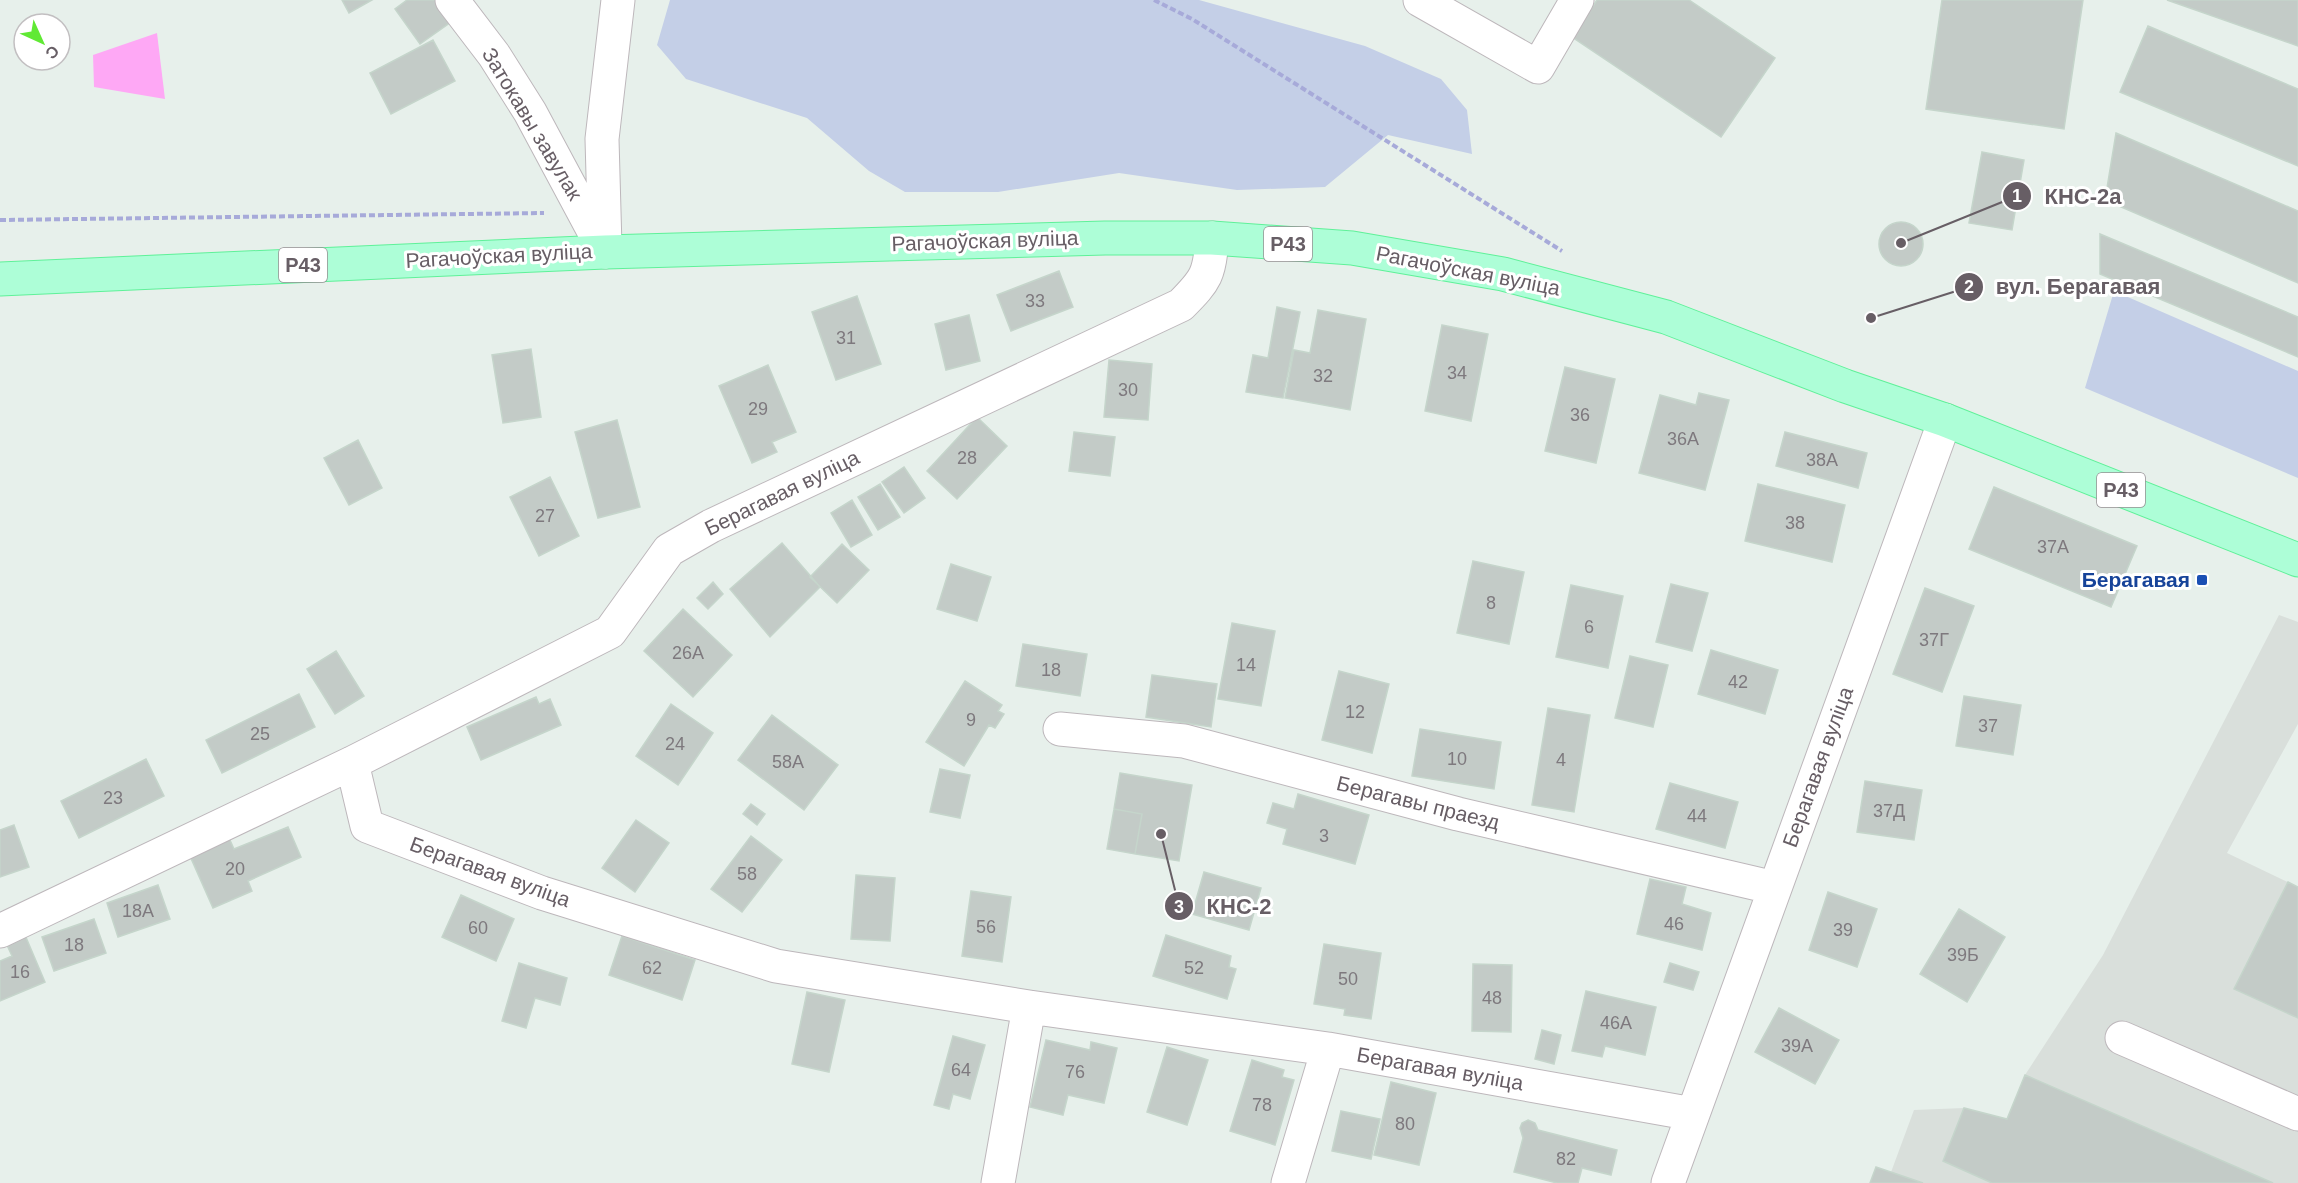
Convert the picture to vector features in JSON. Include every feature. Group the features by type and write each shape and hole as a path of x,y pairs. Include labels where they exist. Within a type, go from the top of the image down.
{"main road":[{"name":"Рагачоўская вуліца","path":"0,279 605,252 1105,238 1212,238 1352,248 1503,274 1666,317 1845,386 1945,420"},
{"name":"Р43","path":"1945,420 2298,560"}],"street":[{"name":"Затокавы завулак","path":"452,0 494,55 524,102 605,252"},
{"path":"605,252 602,139 618,0"},
{"path":"1420,0 1538,67 1576,0"},
{"name":"Берагавая вуліца","path":"0,931 352,763 610,632 669,550 711,526 1181,305 1200,286 1210,266 1212,238"},
{"name":"Берагавая вуліца","path":"1668,1183 1945,420"},
{"name":"Берагавы праезд","path":"1060,729 1184,741 1458,814 1774,888"},
{"name":"Берагавая вуліца","path":"352,763 367,826 542,893 776,966 1029,1007 1328,1049 1693,1114"},
{"path":"998,1183 1029,1007"},
{"path":"2122,1038 2298,1114"},
{"name":"Берагавая вуліца","path":"1288,1183 1328,1049"}],"path":[{"path":"1154,0 1192,19 1566,253"},
{"path":"0,220 584,212"}],"shaded area":[{"path":"670,0 1199,0 1365,46 1441,79 1467,110 1472,154 1388,135 1325,187 1237,190 1119,173 998,192 905,192 869,171 807,118 686,79 657,45"},
{"path":"157,33 165,99 94,87 93,55"},
{"path":"2114,291 2298,371 2298,478 2085,388"},
{"path":"2279,615 2298,622 2298,724 2227,853 2298,887 2298,1183 1887,1183 1914,1110 1964,1108 2007,1119 2025,1075 2103,955"}],"building":[{"path":"342,0 372,0 349,13"},
{"path":"407,0 435,0 451,22 420,44 395,9"},
{"path":"1597,0 1689,0 1775,58 1721,137 1572,37"},
{"path":"1942,0 2083,0 2064,129 1926,109"},
{"path":"2167,0 2298,0 2298,46"},
{"path":"2148,26 2298,89 2298,166 2120,92"},
{"path":"433,40 455,81 391,114 370,73"},
{"path":"2116,133 2298,211 2298,283 2105,200"},
{"path":"1982,152 2024,160 2012,230 1969,223"},
{"path":"1901,222 1909,223 1917,228 1922,236 1922,252 1917,260 1909,265 1901,266 1893,265 1885,260 1880,252 1879,244 1880,236 1885,228 1893,223"},
{"path":"2100,234 2298,317 2298,357 2100,274"},
{"path":"1059,271 1073,307 1011,331 997,295"},
{"path":"857,296 881,364 836,380 812,312"},
{"path":"1277,307 1300,312 1283,398 1246,392 1253,355 1268,358"},
{"path":"1318,310 1366,319 1350,410 1285,398 1294,350 1310,353"},
{"path":"969,315 980,361 946,370 935,324"},
{"path":"1442,325 1488,334 1471,421 1425,411"},
{"path":"531,349 541,417 503,423 492,355"},
{"path":"1109,360 1152,364 1148,420 1104,417"},
{"path":"768,365 796,432 772,442 777,452 752,463 719,386"},
{"path":"1565,367 1615,379 1596,463 1545,451"},
{"path":"1699,393 1729,400 1705,490 1639,473 1660,395 1696,405"},
{"path":"977,417 1007,446 957,499 927,471"},
{"path":"617,420 640,507 598,518 575,432"},
{"path":"1074,432 1115,437 1110,476 1069,471"},
{"path":"1785,432 1867,453 1858,488 1776,466"},
{"path":"358,440 382,488 349,505 324,458"},
{"path":"904,467 925,498 904,513 882,482"},
{"path":"550,477 579,536 539,556 510,497"},
{"path":"880,484 900,517 878,530 858,497"},
{"path":"1758,484 1845,505 1832,562 1745,541"},
{"path":"1994,487 2137,546 2111,607 1969,549"},
{"path":"852,500 872,535 851,547 831,513"},
{"path":"782,543 820,587 770,637 730,589"},
{"path":"842,544 869,570 837,603 810,577"},
{"path":"1473,561 1524,572 1509,644 1457,633"},
{"path":"951,564 991,577 977,621 937,609"},
{"path":"713,582 723,594 708,609 697,598"},
{"path":"1671,584 1708,593 1692,651 1656,642"},
{"path":"1571,585 1623,596 1608,668 1556,657"},
{"path":"1925,588 1974,606 1942,692 1893,674"},
{"path":"683,609 732,655 693,697 644,651"},
{"path":"1232,623 1275,631 1261,706 1218,699"},
{"path":"1023,644 1087,654 1080,696 1016,686"},
{"path":"1711,650 1778,670 1765,714 1698,694"},
{"path":"336,651 364,696 335,714 307,669"},
{"path":"1630,656 1668,665 1653,727 1615,718"},
{"path":"1339,671 1389,684 1372,753 1322,740"},
{"path":"1152,675 1217,684 1211,727 1146,717"},
{"path":"965,681 1002,705 998,711 1004,714 995,728 989,725 964,766 926,742"},
{"path":"299,694 315,727 222,773 206,740"},
{"path":"1964,696 2021,705 2013,755 1956,746"},
{"path":"536,697 539,704 550,699 561,725 481,760 467,727"},
{"path":"671,704 713,733 678,785 636,756"},
{"path":"1548,708 1590,715 1574,812 1532,805"},
{"path":"772,715 838,765 804,810 738,760"},
{"path":"1420,729 1501,742 1494,789 1412,776"},
{"path":"146,759 164,796 79,838 61,801"},
{"path":"940,769 970,775 960,818 930,812"},
{"path":"1120,773 1192,785 1179,861 1135,854 1142,814 1114,809"},
{"path":"1865,781 1922,790 1914,840 1857,832"},
{"path":"1670,783 1738,802 1725,848 1656,829"},
{"path":"1298,794 1369,815 1355,864 1283,844 1287,829 1267,823 1273,803 1294,809"},
{"path":"751,804 765,814 757,825 743,814"},
{"path":"1114,809 1142,814 1135,854 1107,849"},
{"path":"636,820 669,843 635,892 602,868"},
{"path":"14,825 29,867 0,877 0,830"},
{"path":"288,827 301,857 248,881 252,891 213,908 190,856 229,838 234,849"},
{"path":"751,836 782,860 742,912 711,889"},
{"path":"1204,872 1261,888 1249,930 1192,914"},
{"path":"856,875 895,878 890,941 851,939"},
{"path":"1650,879 1686,887 1682,904 1711,913 1702,950 1637,934"},
{"path":"2288,882 2298,887 2298,1018 2234,989"},
{"path":"158,885 170,919 118,937 107,903"},
{"path":"971,891 1011,897 1002,962 962,956"},
{"path":"1828,892 1877,909 1857,967 1809,950"},
{"path":"461,895 514,919 496,961 442,937"},
{"path":"1959,909 2005,937 1967,1002 1920,974"},
{"path":"94,919 106,953 54,971 42,937"},
{"path":"25,935 45,982 0,1001 0,961 12,956 6,943"},
{"path":"1166,935 1231,956 1229,967 1236,969 1227,999 1153,976"},
{"path":"622,936 695,960 682,1000 609,975"},
{"path":"1324,944 1381,953 1371,1019 1344,1015 1345,1009 1314,1004"},
{"path":"519,963 567,978 560,1005 535,998 526,1028 502,1021"},
{"path":"1670,963 1699,972 1693,990 1664,982"},
{"path":"1473,964 1512,965 1511,1032 1472,1031"},
{"path":"1586,991 1656,1007 1645,1055 1605,1046 1602,1057 1572,1051"},
{"path":"807,992 845,1000 829,1072 792,1064"},
{"path":"1779,1008 1839,1040 1815,1084 1755,1052"},
{"path":"1542,1030 1561,1035 1554,1064 1535,1059"},
{"path":"953,1036 985,1045 970,1099 953,1094 949,1109 934,1105"},
{"path":"1046,1040 1090,1050 1091,1042 1117,1048 1104,1103 1068,1095 1063,1115 1030,1107"},
{"path":"1167,1047 1208,1060 1187,1125 1147,1112"},
{"path":"1252,1060 1284,1070 1282,1077 1294,1080 1275,1145 1230,1131"},
{"path":"2025,1075 2273,1183 1992,1183 1943,1161 1964,1108 2007,1119"},
{"path":"1391,1082 1436,1093 1419,1165 1374,1155"},
{"path":"1341,1111 1380,1119 1371,1159 1332,1151"},
{"path":"1528,1120 1535,1123 1538,1130 1617,1150 1611,1175 1582,1168 1578,1183 1557,1183 1514,1172 1523,1138 1520,1128 1522,1123"},
{"path":"1876,1167 1923,1183 1870,1183"}],"place":[{"name":"КНС-2а","path":"1901,243"},
{"name":"вул. Берагавая","path":"1871,318"},
{"name":"Берагавая","path":"2202,580"},
{"name":"КНС-2","path":"1161,834"}]}
